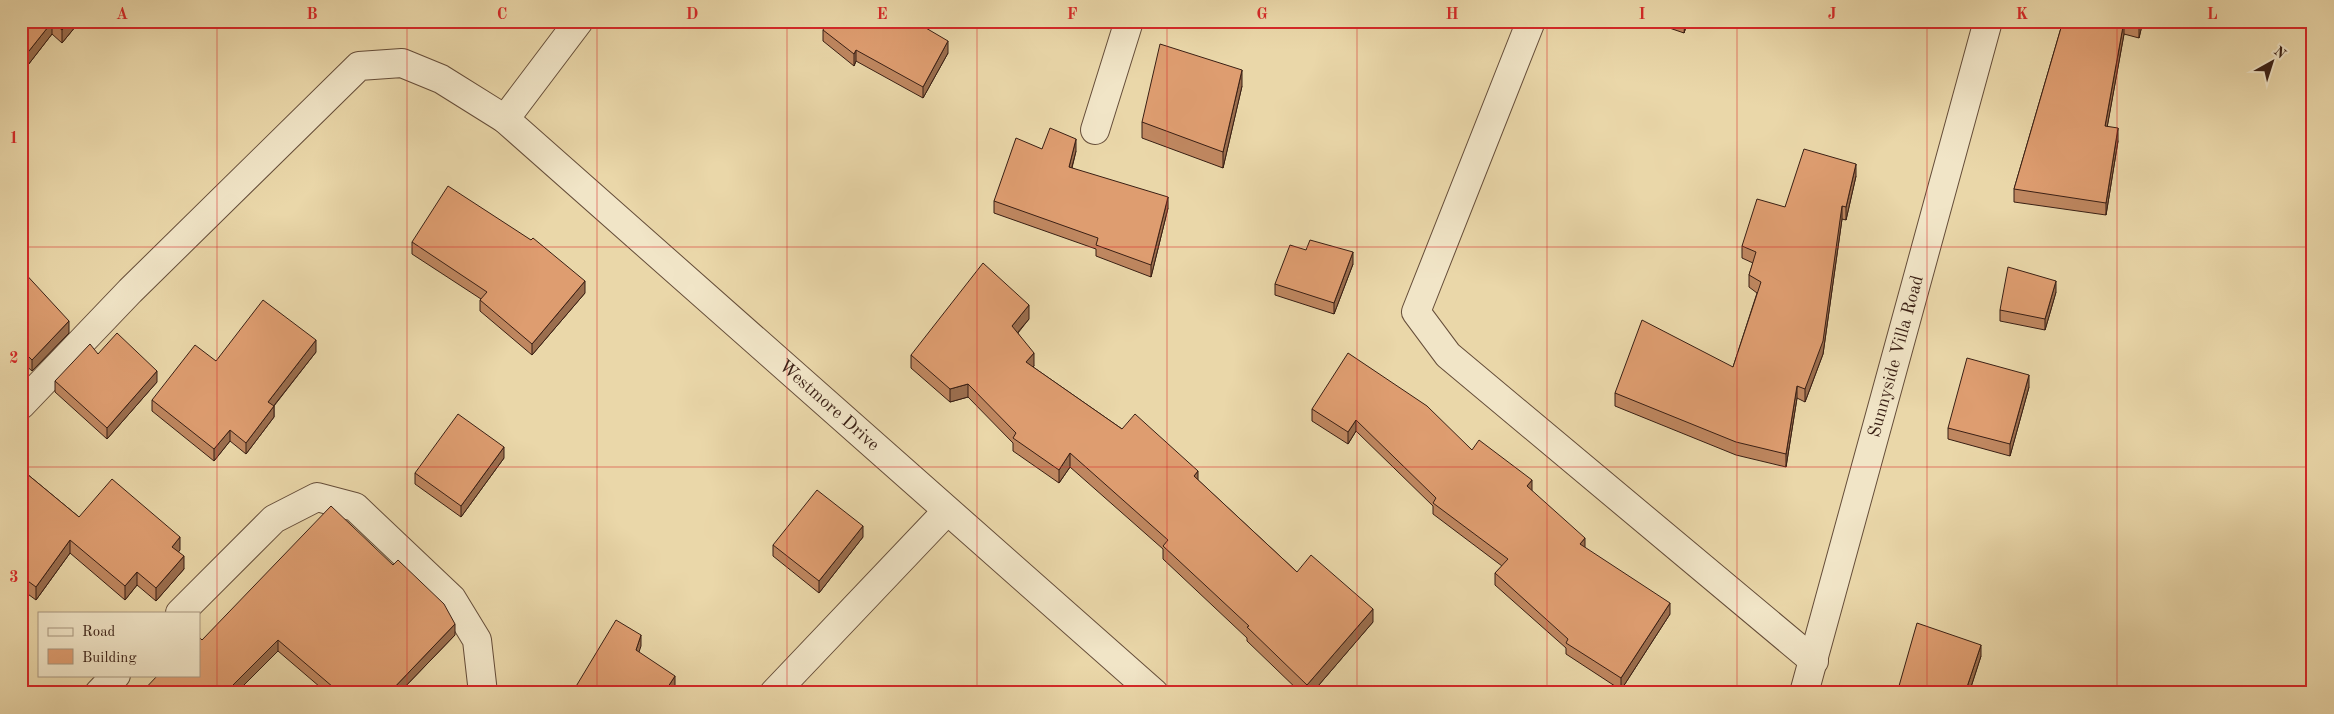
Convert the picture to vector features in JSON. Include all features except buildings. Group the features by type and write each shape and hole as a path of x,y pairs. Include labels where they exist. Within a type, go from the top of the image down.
{"street":[{"path":"505,119 579,21"},
{"path":"1095,130 1129,21"},
{"path":"1531,21 1416,312 1448,355 1814,661"},
{"name":"Sunnyside Villa Road","path":"1804,693 1988,21"},
{"name":"Westmore Drive","path":"21,405 130,291 359,66 402,63 441,79 505,119 1154,693"},
{"path":"181,612 274,519 317,497 355,507 452,599 477,640 483,693"},
{"path":"774,693 947,511"},
{"path":"99,693 115,676"}]}
